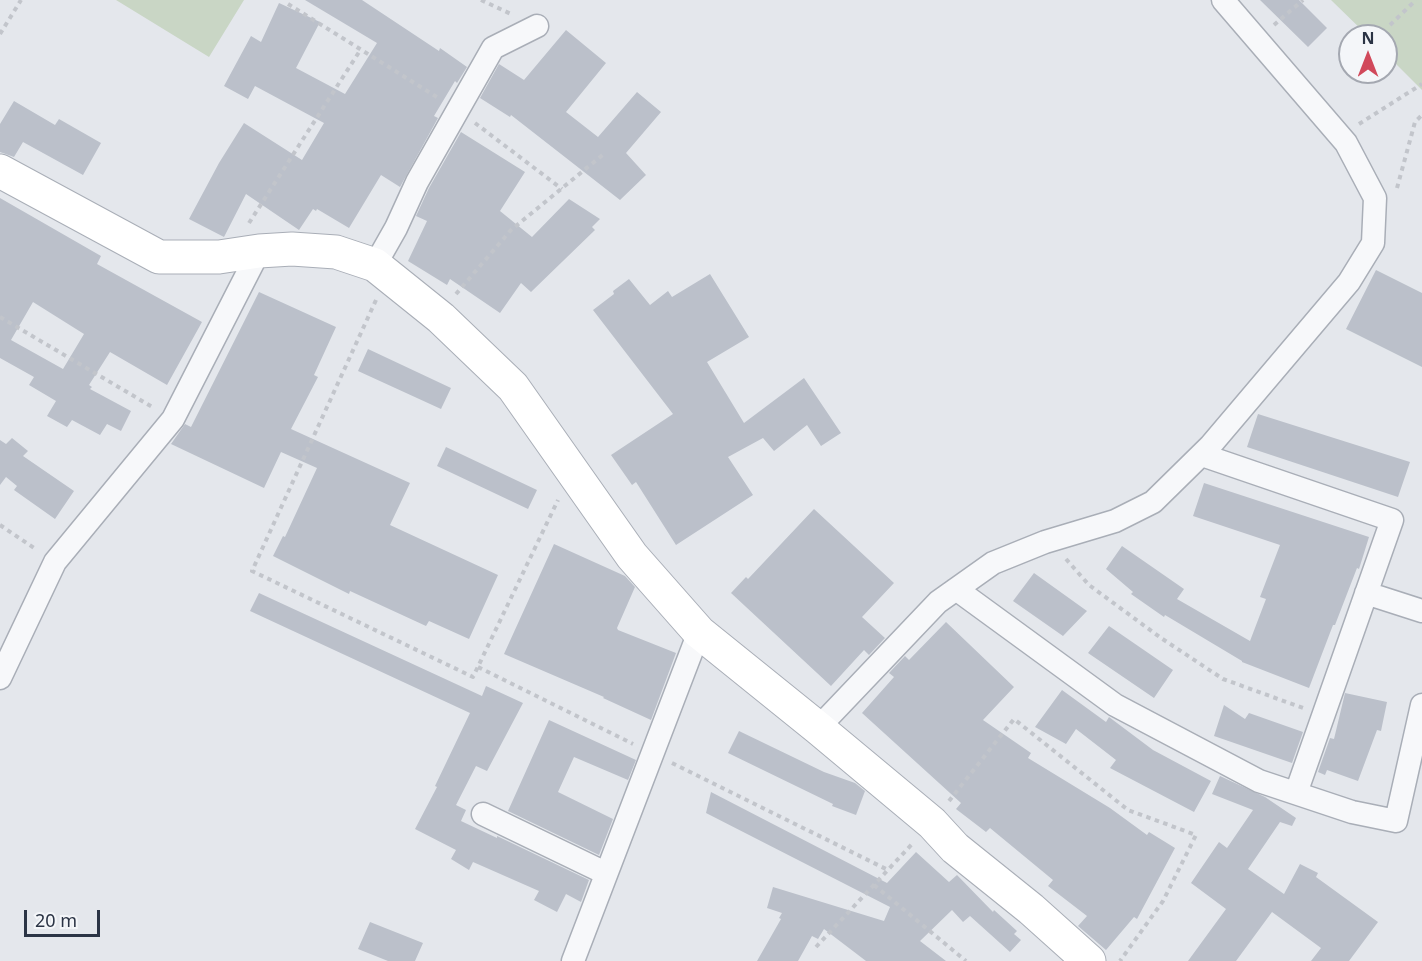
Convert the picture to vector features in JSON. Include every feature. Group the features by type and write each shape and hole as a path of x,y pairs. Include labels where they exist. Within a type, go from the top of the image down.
{"street":[{"path":"818,728 938,602 993,564 1050,541 1115,521 1153,502 1202,454 1349,282 1373,243 1375,198 1346,143 1223,0"},
{"path":"381,270 396,228 417,182 493,48 537,26"},
{"path":"0,171 159,257 243,254 292,249 336,252 381,270 438,315 513,387 632,556 699,632 932,823 955,848 1031,909 1089,961"},
{"path":"0,678 55,562 173,418 243,254"},
{"path":"1202,454 1392,520 1296,793"},
{"path":"956,589 1115,705 1259,781 1352,812 1396,821 1422,705"},
{"path":"1366,593 1422,611"},
{"path":"573,961 699,632"},
{"path":"483,814 607,872"}],"path":[{"path":"0,34 21,0"},
{"path":"1257,39 1303,0"},
{"path":"1391,24 1416,0"},
{"path":"288,3 458,110 562,189"},
{"path":"243,254 361,49"},
{"path":"1340,136 1422,84"},
{"path":"1394,195 1415,122 1422,115"},
{"path":"438,315 511,230 605,153"},
{"path":"381,270 252,571 473,677 572,470"},
{"path":"0,317 173,418"},
{"path":"0,525 55,562"},
{"path":"1050,541 1089,585 1161,638 1223,679 1300,707 1324,713"},
{"path":"478,667 888,870"},
{"path":"816,947 932,823 1014,719 1128,810 1196,835 1163,901 1120,961"},
{"path":"874,885 966,961"}],"green space":[{"path":"116,0 244,0 209,57"},
{"path":"1331,0 1422,0 1422,90 1398,66 1398,24 1356,24"}],"building":[{"path":"305,0 362,0 467,67 457,83 455,81 434,116 438,118 400,187 381,175 349,228 317,209 316,211 313,209 299,230 246,194 224,237 189,219 219,163 244,123 302,160 324,123 255,86 248,99 224,86 251,36 261,42 279,3 320,22 296,68 345,94 377,43"},
{"path":"1260,0 1299,0 1327,28 1308,47"},
{"path":"566,30 606,63 566,112 598,137 637,92 661,112 626,153 646,175 620,200 511,115 510,117 480,98 499,64 524,80"},
{"path":"14,101 55,125 59,119 101,143 83,175 23,142 14,157 0,152 0,124"},
{"path":"461,132 525,172 500,211 532,237 569,199 600,219 592,227 595,230 531,292 521,283 500,313 450,279 447,285 408,261 427,221 416,216"},
{"path":"0,198 101,256 97,264 202,322 167,385 110,352 89,385 92,387 90,389 131,411 121,431 107,424 100,435 72,420 67,427 47,416 56,401 29,385 34,377 0,358","holes":["33,302 84,334 63,369 11,340"]},
{"path":"1376,270 1422,293 1422,367 1346,329"},
{"path":"710,274 749,337 707,362 744,423 804,378 841,433 821,446 807,425 774,451 763,438 728,457 753,495 676,545 636,482 632,485 611,455 673,414 593,310 629,279 650,305 668,291 672,297"},
{"path":"259,292 336,327 314,375 318,377 291,429 410,483 390,525 498,575 469,639 429,621 426,626 350,591 349,594 273,556 283,536 285,537 317,468 281,452 264,488 171,444 185,424 191,427"},
{"path":"368,349 451,388 441,409 358,371"},
{"path":"1258,414 1410,462 1398,497 1247,447"},
{"path":"12,438 28,451 23,456 74,491 55,519 14,490 17,486 6,477 0,485 0,440 6,444"},
{"path":"446,447 537,490 528,509 437,466"},
{"path":"1204,483 1369,537 1359,569 1357,568 1335,625 1333,625 1309,688 1242,662 1165,615 1164,617 1131,594 1133,592 1106,569 1122,546 1184,589 1177,599 1250,641 1266,599 1260,597 1280,545 1193,516"},
{"path":"814,509 894,583 862,617 885,638 869,655 864,650 831,686 731,593 746,577 748,579"},
{"path":"554,544 625,576 635,587 618,630 676,653 651,720 504,654"},
{"path":"1034,573 1087,611 1063,636 1013,601"},
{"path":"259,593 482,696 486,686 523,703 487,771 476,766 456,805 466,810 461,821 589,880 581,902 566,894 557,912 534,900 539,891 473,862 469,870 451,859 456,850 415,829 437,787 435,786 470,713 250,611"},
{"path":"946,622 1014,687 983,720 1031,753 1028,758 1110,808 1147,835 1149,832 1175,848 1137,919 1134,917 1106,950 1078,926 1087,916 1048,886 1053,880 990,828 986,832 956,809 961,803 862,713 894,677 889,673 905,656 909,660"},
{"path":"1109,626 1173,670 1154,698 1088,653"},
{"path":"1062,690 1106,722 1109,717 1153,750 1211,781 1194,812 1110,768 1116,760 1076,729 1066,744 1035,727"},
{"path":"1345,693 1387,702 1381,731 1377,730 1358,781 1327,770 1325,775 1318,772 1330,738 1334,739"},
{"path":"1224,705 1245,719 1249,713 1303,732 1292,763 1214,736"},
{"path":"549,720 636,760 628,780 574,757 558,792 613,819 599,855 508,811"},
{"path":"739,731 824,772 855,783 865,791 856,815 832,806 833,804 728,753"},
{"path":"1220,776 1265,797 1296,818 1292,826 1280,822 1248,869 1284,894 1300,864 1318,873 1316,877 1378,922 1349,961 1311,961 1321,948 1272,912 1236,961 1188,961 1226,909 1191,883 1219,842 1227,848 1253,810 1212,794"},
{"path":"711,792 887,883 916,852 949,882 957,875 993,912 994,910 1017,931 1014,934 1021,940 1010,952 970,916 963,922 952,910 920,941 946,961 866,961 824,929 818,939 812,936 798,961 757,961 781,919 779,918 782,913 767,908 773,887 884,921 890,907 706,813"},
{"path":"370,922 423,943 415,961 388,961 358,949"}]}
